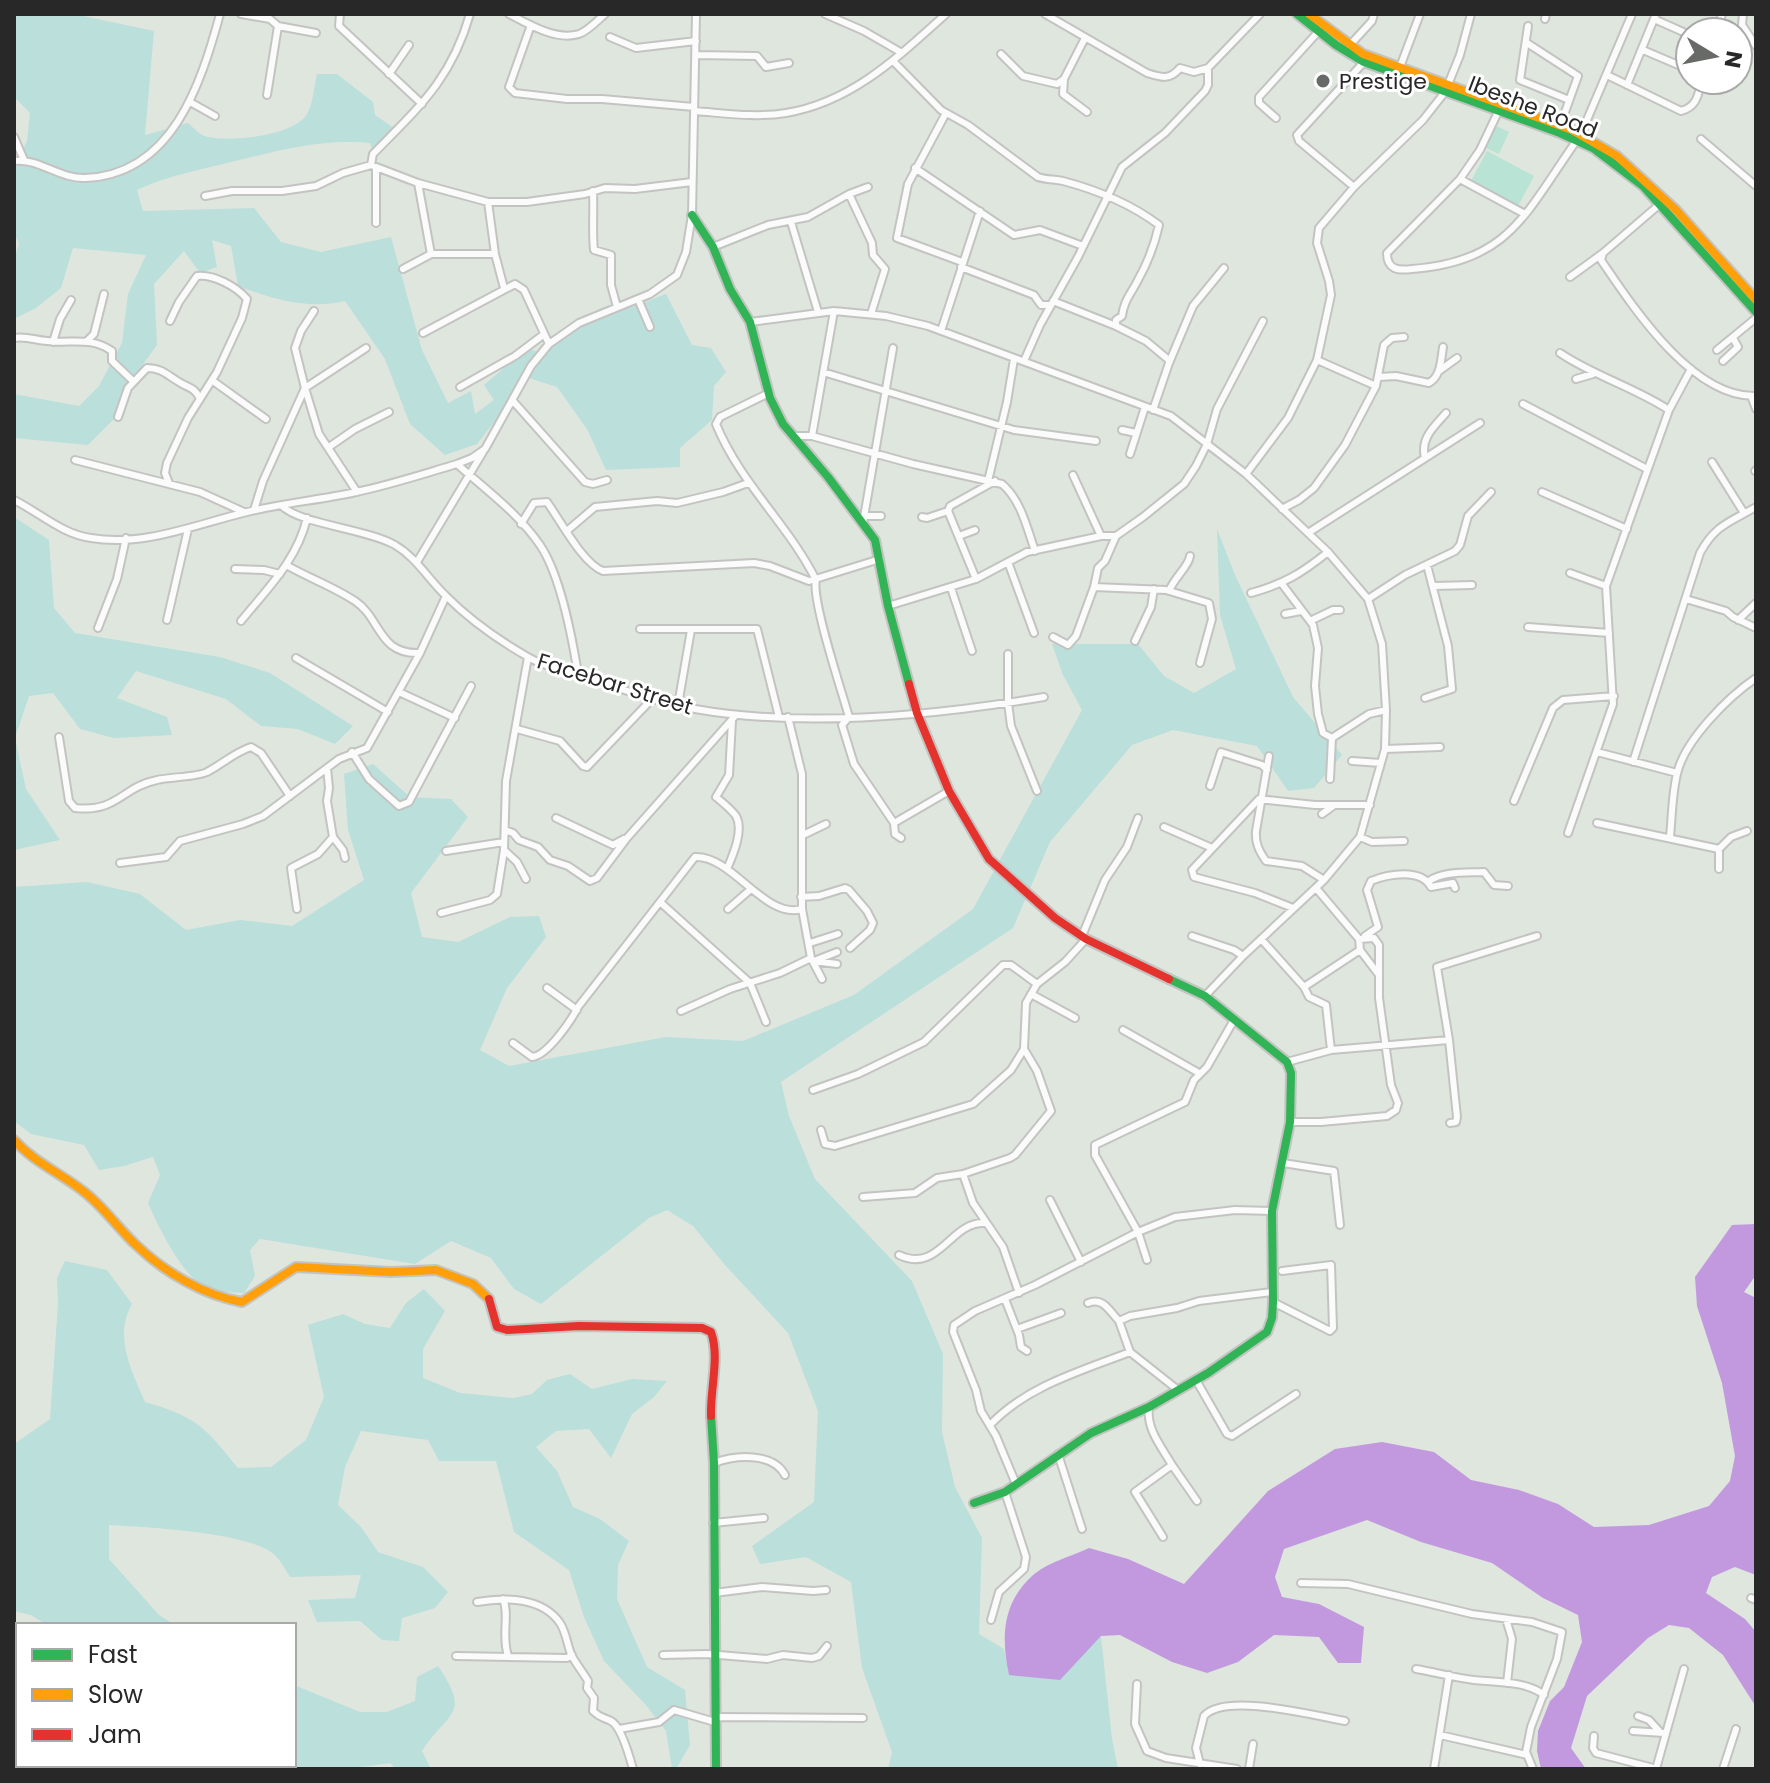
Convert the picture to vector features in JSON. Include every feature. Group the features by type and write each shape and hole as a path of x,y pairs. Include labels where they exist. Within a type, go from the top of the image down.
{"street":[{"path":"14,161 24,160 72,177 99,176 131,167 154,150 190,102 211,48 220,14"},
{"path":"241,14 272,16 278,26 267,95"},
{"path":"340,14 339,26 422,104"},
{"path":"376,223 373,154 422,104 452,64 470,14"},
{"path":"509,14 556,34 581,34 605,14"},
{"path":"417,562 531,366 549,344 579,323 638,299 677,275 686,252 692,215 696,14"},
{"path":"825,14 864,31 902,53"},
{"path":"531,25 509,87 515,93 758,115 785,114 849,92 893,61 946,14"},
{"path":"1045,14 1152,74 1170,77 1180,68 1194,72 1208,68"},
{"path":"1024,361 1122,167 1165,133 1205,91 1210,62 1260,14"},
{"name":"Ibeshe Road","path":"1297,14 1318,32 1364,62 1560,126 1617,156 1645,180 1756,300"},
{"name":"Ibeshe Road","path":"1309,14 1363,54 1499,110 1579,137 1614,161 1660,203 1756,312"},
{"path":"1349,46 1372,21 1374,14"},
{"path":"1400,67 1420,14"},
{"path":"1246,474 1288,418 1317,360 1331,295 1316,233 1354,187 1423,120 1446,89 1460,55 1471,14"},
{"path":"1499,110 1480,150 1460,179 1387,253 1388,263 1392,267 1408,270 1434,267 1472,258 1501,242 1525,214 1579,137 1632,14"},
{"path":"1743,14 1742,25 1756,46"},
{"path":"1627,85 1655,16 1674,26"},
{"path":"278,26 316,33"},
{"path":"1528,26 1520,80 1569,100"},
{"path":"1276,118 1259,103 1259,97 1318,32"},
{"path":"610,37 636,48 696,41"},
{"path":"1085,38 1064,79 1063,94 1087,112"},
{"path":"1527,43 1578,76 1560,126"},
{"path":"389,74 409,45"},
{"path":"1643,50 1674,63"},
{"path":"1001,54 1023,76 1057,84 1064,79"},
{"path":"696,55 757,56 766,67 789,63"},
{"path":"893,61 946,113 968,125 1038,177 1059,180 1108,196 1159,225 1147,260 1137,283 1127,295 1116,326"},
{"path":"1354,187 1299,141 1297,135 1364,62"},
{"path":"1607,75 1681,111 1690,109 1697,96"},
{"path":"190,102 215,116"},
{"path":"946,113 908,184 897,238 1034,295 1043,306 1051,303 1116,326 1146,341 1170,361"},
{"path":"14,137 24,160"},
{"path":"1701,139 1756,186"},
{"path":"205,196 232,191 282,191 316,186 343,173 374,166 418,183 488,202 532,201 605,188 635,189 692,182"},
{"path":"915,168 1015,236 1040,230 1083,246"},
{"path":"1460,179 1525,214"},
{"path":"418,183 431,254"},
{"path":"713,247 768,225 808,217 868,187"},
{"path":"593,191 596,237 593,246 594,250 611,255 611,285 617,307"},
{"path":"849,194 872,243 873,255 885,269 871,314"},
{"path":"488,202 495,254 504,288"},
{"path":"1570,277 1603,253 1660,203"},
{"path":"941,331 980,211"},
{"path":"692,215 713,247 730,289 750,322 769,393 783,424 863,519 875,540 888,606 917,713 949,791 989,859 1055,918 1084,938 1205,996 1287,1062 1291,1073 1290,1122 1272,1211 1272,1318 1267,1332 1196,1380 1149,1407 1091,1433 1005,1492 974,1503"},
{"path":"791,222 818,312"},
{"path":"1603,253 1601,260 1635,309 1691,369 1717,386 1753,396 1756,409"},
{"path":"403,269 431,254 495,254"},
{"path":"1153,410 1193,306 1224,268"},
{"path":"169,483 165,473 167,463 200,399 213,381 242,318 247,302 245,295 210,277 197,276 170,321"},
{"path":"423,333 515,284 524,290 549,344"},
{"path":"87,341 94,334 104,294"},
{"path":"638,299 650,327"},
{"path":"53,342 60,319 71,300"},
{"path":"314,311 301,331 295,348 319,434 357,492"},
{"path":"812,436 834,311"},
{"path":"750,322 834,311 871,314 928,326 1171,416 1246,474 1328,552 1368,599 1382,644 1385,749 1360,837 1324,880 1205,996"},
{"path":"1717,350 1756,318"},
{"path":"1053,637 1063,644 1071,643 1094,587 1098,568 1105,561 1116,536 1184,484 1207,444 1217,409 1263,321"},
{"path":"460,387 515,356 543,335"},
{"path":"1282,509 1314,488 1345,445 1376,386 1384,345 1392,338 1404,337"},
{"path":"14,338 87,341 111,349 112,361 133,381"},
{"path":"1723,361 1738,347 1733,338"},
{"path":"1379,377 1396,376 1433,382 1439,371 1443,347"},
{"path":"254,510 263,481 305,388 366,348"},
{"path":"863,519 893,348"},
{"path":"1560,353 1669,410"},
{"path":"1439,371 1457,358"},
{"path":"992,481 1014,359"},
{"path":"1317,360 1376,386"},
{"path":"118,417 126,392 147,368 159,369 196,391 200,399"},
{"path":"1568,833 1614,696 1606,586 1669,410 1691,369"},
{"path":"823,372 1014,430 1096,441"},
{"path":"1576,379 1597,374"},
{"path":"213,381 266,419"},
{"path":"769,393 717,420 716,424 726,448 748,483 773,513 816,580 822,620 849,717 842,725 854,764 894,823 895,834 901,838"},
{"path":"513,401 585,482 593,484 607,480"},
{"path":"1523,404 1647,469"},
{"path":"1130,454 1145,407"},
{"path":"329,447 355,429 389,412"},
{"path":"1425,458 1423,451 1427,434 1446,413"},
{"path":"1308,533 1480,423"},
{"path":"1122,430 1136,433"},
{"path":"794,436 812,436 992,481 1010,491 1035,551"},
{"path":"14,500 74,534 94,539 126,538 188,529 244,512 357,492 457,464 485,449"},
{"path":"75,460 200,492 244,512"},
{"path":"1712,462 1744,513"},
{"path":"457,464 541,547 551,567 572,638 578,674"},
{"path":"1073,475 1101,536"},
{"path":"922,517 948,511 950,506 992,481"},
{"path":"568,530 595,507 657,501 677,503 748,483"},
{"path":"1368,599 1405,575 1455,551 1460,545 1466,521 1491,492"},
{"path":"1542,492 1627,529"},
{"path":"521,524 534,503 547,502 582,554 594,568 603,571 754,563 809,581 880,559"},
{"name":"Facebar Street","path":"282,506 291,514 394,545 417,562 446,596 473,619 528,657 652,699 734,718 917,713 1044,697"},
{"path":"1633,762 1700,553 1718,528 1756,507"},
{"path":"948,511 976,579"},
{"path":"863,519 881,516"},
{"path":"241,621 288,566 300,543 307,518"},
{"path":"167,620 188,529"},
{"path":"959,536 975,530"},
{"path":"888,606 976,579 1035,551 1101,536 1116,536"},
{"path":"98,628 117,579 126,538"},
{"path":"1251,593 1282,584 1328,552"},
{"path":"1169,591 1190,556"},
{"path":"1008,562 1034,633"},
{"path":"1425,698 1452,689 1448,646 1427,565"},
{"path":"288,566 356,602 389,644 405,653 420,653"},
{"path":"235,569 280,574"},
{"path":"1570,573 1606,586"},
{"path":"1282,584 1310,621 1318,648 1315,686 1318,714 1323,733 1332,738"},
{"path":"1434,586 1472,585"},
{"path":"1094,587 1169,591 1209,603 1212,619 1200,663"},
{"path":"951,588 972,651"},
{"path":"1135,641 1151,607 1154,589"},
{"path":"120,863 166,857 180,841 253,820 352,752 367,748 420,653 446,596"},
{"path":"1686,599 1726,611 1756,628"},
{"path":"1738,620 1756,603"},
{"path":"1310,621 1333,610 1340,610"},
{"path":"1285,614 1301,611"},
{"path":"1528,627 1609,633"},
{"path":"640,629 753,628 759,632 779,717"},
{"path":"678,705 691,630"},
{"path":"1008,654 1008,703 1019,750 1037,791"},
{"path":"441,913 494,898 504,846 506,781 528,657"},
{"path":"296,658 388,712"},
{"path":"1670,837 1677,773 1687,751 1716,713 1756,678"},
{"path":"352,752 369,779 399,806 404,806 409,802 471,686"},
{"path":"399,692 455,718"},
{"path":"1514,801 1553,708 1563,700 1614,696"},
{"path":"517,729 556,738 587,767 652,699"},
{"path":"1332,738 1346,732 1369,714 1386,710"},
{"path":"788,717 802,774 802,909 813,959 822,979"},
{"path":"505,830 513,833 518,840 538,847 550,860 568,866 590,881 597,878 627,838 734,718"},
{"path":"727,869 734,853 738,822 734,813 716,797 729,775 734,718"},
{"path":"59,737 69,801 75,808 107,807 138,786 155,780 203,774 251,747 261,753 290,796"},
{"path":"1330,779 1332,738"},
{"path":"1385,749 1440,747"},
{"path":"1210,786 1221,752 1262,765 1267,770"},
{"path":"1597,752 1677,773"},
{"path":"1269,756 1255,840 1266,861 1302,866 1324,880"},
{"path":"1352,761 1381,763"},
{"path":"327,768 327,801 333,837 345,858"},
{"path":"894,823 949,791"},
{"path":"1293,908 1255,893 1194,877 1192,870 1253,802 1263,798 1333,806 1370,805"},
{"path":"1322,814 1333,806"},
{"path":"556,818 613,845 627,838"},
{"path":"821,1130 825,1144 835,1146 973,1104 1011,1070 1024,1049 1024,1014 1031,994 1037,984 1065,962 1084,938 1105,880 1127,847 1138,818"},
{"path":"1597,823 1719,849"},
{"path":"803,835 826,824"},
{"path":"1164,827 1212,848"},
{"path":"1719,869 1719,849 1731,837 1747,831"},
{"path":"297,909 291,868 318,854 333,837"},
{"path":"1360,837 1372,842 1404,841"},
{"path":"446,851 504,846"},
{"path":"504,846 526,879"},
{"path":"513,1043 536,1058 560,1033 695,857 704,857 727,869 776,905 790,911 802,909"},
{"path":"1361,938 1378,927 1367,890 1371,881 1384,876 1417,876 1429,881 1451,873 1484,872 1494,885 1508,886"},
{"path":"1429,881 1431,887 1453,883 1455,888"},
{"path":"801,897 819,896 845,888 849,890 873,923 870,930 850,948"},
{"path":"1290,1122 1346,1121 1387,1116 1392,1113 1398,1099 1392,1090 1386,1046 1377,940 1361,938 1316,888"},
{"path":"728,909 751,889"},
{"path":"660,902 750,983 766,1022"},
{"path":"810,943 838,934"},
{"path":"1192,936 1243,956"},
{"path":"1450,1123 1456,1122 1457,1117 1437,967 1537,936"},
{"path":"1361,938 1360,950 1379,975"},
{"path":"1261,939 1312,1000 1326,1005 1331,1050"},
{"path":"1304,987 1360,950"},
{"path":"681,1011 730,989 837,952"},
{"path":"813,959 837,964"},
{"path":"813,1090 858,1074 924,1042 1003,965 1011,965 1037,984"},
{"path":"547,988 577,1010"},
{"path":"1031,994 1075,1018"},
{"path":"1147,1260 1138,1232 1095,1155 1095,1145 1185,1102 1199,1073 1207,1067 1234,1020"},
{"path":"1123,1030 1199,1073"},
{"path":"1287,1062 1331,1050 1449,1040"},
{"path":"863,1197 915,1193 937,1178 963,1174 1015,1155 1050,1114 1049,1102 1024,1049"},
{"path":"14,1140 25,1154 82,1190 147,1255 228,1301 242,1302 296,1267 391,1272 436,1270 473,1284 486,1294 491,1301 497,1327 507,1330 579,1326 702,1328 711,1332 715,1343 710,1397 714,1463 716,1769"},
{"path":"1283,1163 1334,1171 1340,1225"},
{"path":"963,1174 970,1199 981,1221 1003,1247 1019,1293"},
{"path":"1050,1200 1081,1262"},
{"path":"1016,1484 981,1411 952,1329 958,1322 1138,1232 1187,1215 1235,1210 1272,1211"},
{"path":"899,1255 912,1260 929,1257 981,1221"},
{"path":"1119,1321 1199,1301 1272,1297 1330,1331 1333,1328 1331,1265 1282,1271"},
{"path":"1005,1299 1021,1347 1027,1351"},
{"path":"1088,1303 1094,1300 1104,1303 1119,1321 1130,1352 1178,1390"},
{"path":"1017,1329 1061,1313"},
{"path":"990,1425 1007,1409 1044,1385 1130,1352"},
{"path":"1196,1380 1227,1434 1232,1436 1296,1394"},
{"path":"1149,1407 1151,1429 1197,1501"},
{"path":"1058,1454 1082,1529"},
{"path":"714,1463 767,1459 779,1465 785,1475"},
{"path":"1163,1537 1135,1492 1172,1465"},
{"path":"991,1620 999,1592 1024,1569 1026,1557 1005,1492"},
{"path":"713,1523 764,1518"},
{"path":"1301,1583 1348,1584 1445,1608 1541,1624 1562,1632 1557,1659 1531,1727 1527,1755 1533,1769"},
{"path":"714,1593 762,1587 826,1590"},
{"path":"503,1599 506,1605 503,1641 508,1656"},
{"path":"477,1602 503,1599 536,1605 552,1615 562,1626 572,1655 588,1681 587,1688 594,1698 593,1711 599,1717 614,1722 619,1729 633,1769"},
{"path":"1506,1619 1512,1639 1507,1683"},
{"path":"663,1655 744,1655 767,1659 783,1655 812,1658 819,1656 827,1646"},
{"path":"456,1656 567,1658 572,1655"},
{"path":"1416,1669 1507,1683 1544,1695"},
{"path":"1594,1736 1596,1753 1656,1769 1662,1733 1684,1669"},
{"path":"1434,1769 1449,1675"},
{"path":"1137,1684 1135,1724 1144,1748 1166,1758 1237,1769"},
{"path":"1200,1764 1196,1748 1204,1716 1221,1707 1279,1709 1345,1721"},
{"path":"619,1729 659,1722 674,1710 715,1720 863,1718"},
{"path":"1638,1716 1649,1720 1662,1733"},
{"path":"1723,1769 1736,1729"},
{"path":"1633,1731 1662,1733"},
{"path":"1440,1735 1527,1755"},
{"path":"1249,1769 1253,1744"}],"shaded area":[{"path":"14,14 74,14 154,31 145,135 188,123 202,135 219,138 260,136 286,129 297,124 308,113 317,74 337,74 373,102 375,115 397,130 374,153 370,143 334,142 300,146 183,174 137,190 143,211 254,208 281,242 321,252 391,237 422,350 448,403 471,391 475,414 494,400 484,385 527,348 544,354 575,329 666,294 692,345 711,348 726,372 714,386 712,420 680,448 680,467 606,470 587,429 557,387 529,378 477,444 445,455 410,424 385,359 345,301 304,304 238,286 231,246 212,240 217,267 200,273 184,251 154,284 157,345 136,374 115,418 88,445 14,438 14,394 79,406 99,386 122,343 128,294 146,255 73,248 61,288 36,308 14,319 14,260 19,243 14,234 14,159 18,160 27,141 30,113 14,97"},
{"path":"14,517 49,540 54,608 75,633 220,657 270,673 353,726 335,744 298,729 261,726 226,699 136,671 117,698 167,717 172,735 114,738 80,729 53,693 29,696 15,738 26,789 60,840 14,850"},
{"path":"1217,529 1235,575 1293,697 1342,755 1314,788 1288,791 1257,746 1173,730 1132,745 1050,842 1013,928 781,1082 789,1116 815,1179 912,1281 943,1354 942,1432 955,1487 982,1538 979,1634 1004,1649 1009,1675 1101,1636 1118,1769 888,1769 892,1752 862,1668 851,1582 806,1557 760,1564 752,1546 814,1502 818,1411 788,1333 693,1226 667,1210 649,1218 541,1304 514,1289 491,1258 451,1241 415,1264 260,1239 250,1250 255,1276 244,1293 220,1292 206,1288 188,1273 158,1224 148,1203 160,1175 153,1157 99,1170 84,1145 31,1134 14,1121 14,887 87,882 140,894 186,930 240,920 292,926 364,880 348,830 344,774 373,764 410,797 451,799 468,817 411,893 422,937 458,942 510,917 539,916 546,937 507,988 480,1050 509,1066 666,1037 743,1041 854,995 973,909 1082,710 1063,675 1052,644 1138,644 1164,676 1194,693 1236,669 1220,615"},
{"path":"1756,1224 1756,1275 1744,1292 1756,1298 1756,1575 1735,1567 1712,1577 1706,1593 1745,1619 1756,1632 1756,1707 1723,1655 1689,1628 1669,1625 1648,1638 1587,1696 1571,1748 1586,1769 1541,1769 1537,1751 1538,1731 1550,1701 1564,1687 1582,1642 1578,1615 1543,1598 1492,1563 1421,1542 1367,1520 1284,1549 1275,1577 1282,1597 1319,1604 1364,1627 1361,1663 1338,1663 1319,1637 1274,1635 1238,1662 1207,1673 1172,1662 1120,1635 1101,1636 1060,1680 1009,1675 1005,1634 1009,1610 1022,1587 1038,1571 1089,1548 1128,1559 1184,1584 1268,1491 1335,1449 1382,1442 1434,1452 1471,1480 1519,1490 1558,1504 1594,1527 1649,1525 1709,1506 1730,1481 1735,1456 1722,1383 1697,1306 1695,1277 1732,1225"},
{"path":"65,1261 107,1270 132,1304 124,1329 124,1341 130,1366 145,1402 177,1413 199,1425 238,1468 271,1467 306,1440 324,1397 308,1325 343,1314 365,1324 390,1328 406,1303 424,1289 445,1311 423,1349 423,1378 460,1393 514,1398 532,1394 547,1380 570,1374 592,1389 632,1379 667,1381 654,1397 632,1414 611,1458 589,1429 556,1431 536,1447 557,1471 573,1507 600,1519 629,1541 618,1565 617,1599 647,1667 685,1690 690,1745 676,1769 672,1769 666,1731 604,1661 584,1617 569,1570 514,1532 496,1461 439,1461 428,1440 361,1431 345,1467 338,1505 361,1527 378,1552 423,1567 448,1592 435,1608 402,1618 399,1641 382,1640 360,1621 317,1622 308,1600 355,1598 361,1575 290,1577 274,1554 257,1545 217,1535 146,1527 109,1525 109,1559 159,1615 172,1623 44,1623 31,1615 14,1611 14,1444 50,1419 57,1278"},
{"path":"438,1666 454,1695 452,1712 422,1751 431,1769 396,1769 390,1763 333,1769 295,1767 296,1686 360,1712 387,1712 415,1701 417,1677"}],"green space":[{"path":"1496,126 1509,132 1499,154 1486,148"},
{"path":"1487,151 1534,176 1518,206 1471,181"}],"traffic: fast":[{"path":"1297,14 1336,45 1364,62 1560,133 1593,148 1643,186 1756,312"},
{"path":"692,215 713,247 730,289 750,322 770,398 783,424 875,540 888,606 909,684"},
{"path":"974,1503 1005,1492 1091,1433 1149,1407 1208,1373 1267,1332 1273,1302 1272,1211 1290,1122 1291,1073 1287,1062 1205,996 1169,979"},
{"path":"711,1416 716,1769"}],"traffic: slow":[{"path":"1309,14 1363,54 1572,130 1617,156 1676,210 1756,300"},
{"path":"14,1140 90,1197 158,1264 185,1281 227,1299 242,1302 296,1267 391,1272 436,1270 473,1284 489,1299"}],"traffic: jam":[{"path":"909,684 917,713 949,791 989,859 1055,918 1086,939 1169,979"},
{"path":"489,1299 497,1327 507,1330 579,1326 702,1328 711,1332 715,1362 711,1416"}],"place":[{"name":"Prestige","path":"1323,81"}]}
